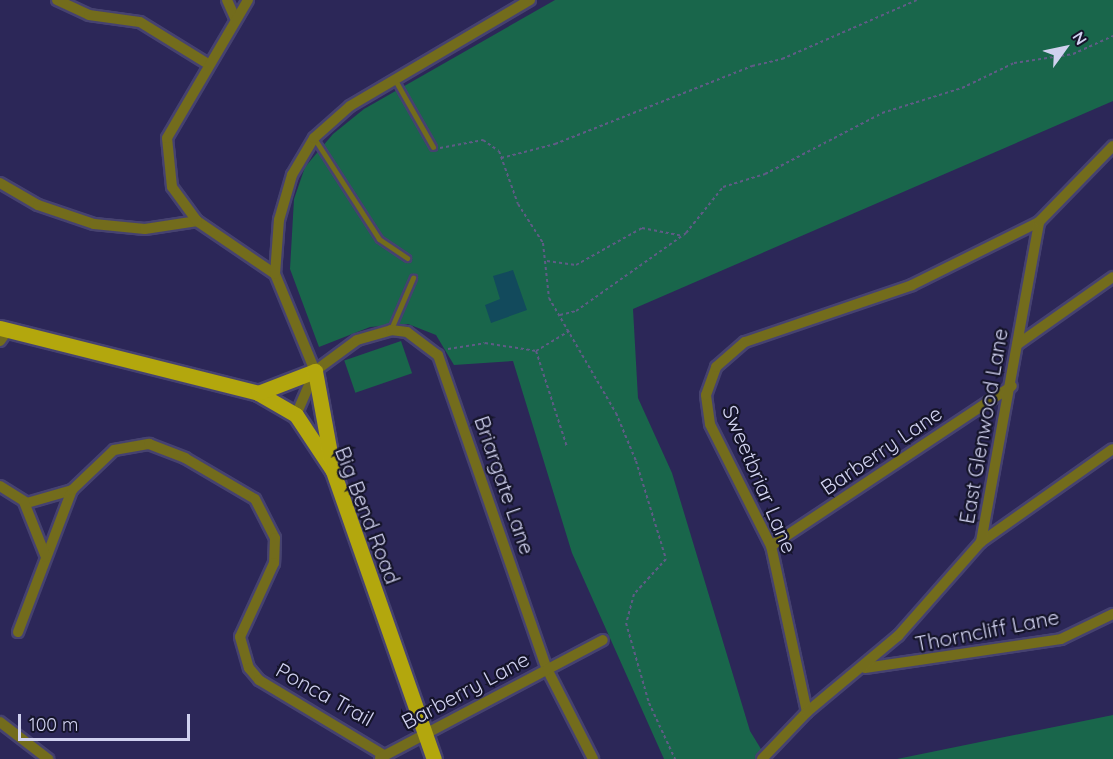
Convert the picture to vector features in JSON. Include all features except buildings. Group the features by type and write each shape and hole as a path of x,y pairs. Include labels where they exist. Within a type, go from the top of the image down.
{"main road":[{"name":"Big Bend Road","path":"3,333 258,393 296,415 333,471 434,759"},
{"path":"258,393 315,371 333,471"}],"street":[{"path":"57,0 81,13 140,22 208,64"},
{"path":"228,0 235,18"},
{"path":"248,0 176,118 165,154 172,187 197,221 275,274"},
{"path":"315,371 275,274 279,220 292,175 314,138 350,106 530,0"},
{"path":"1039,222 1113,146"},
{"path":"0,183 38,205 94,224 145,229 197,221"},
{"name":"East Glenwood Lane","path":"762,759 807,712 865,668 981,542 1012,386 1039,222"},
{"name":"Sweetbriar Lane","path":"807,712 771,546 710,424 706,395 721,359 760,335 944,272 1039,222"},
{"path":"1018,344 1113,278"},
{"path":"296,415 315,371 357,340 391,330 407,332 438,355"},
{"name":"Briargate Lane","path":"438,355 547,669 593,759"},
{"name":"Barberry Lane","path":"771,546 1012,386"},
{"name":"Ponca Trail","path":"24,502 42,502 72,490 110,453 131,444 162,446 255,499 275,538 274,563 240,637 249,668 259,680 381,757"},
{"path":"981,542 1113,449"},
{"path":"0,486 24,502 46,557"},
{"name":"Ponca Trail","path":"18,632 72,490"},
{"name":"Thorncliff Lane","path":"865,668 1061,639 1113,614"},
{"name":"Barberry Lane","path":"381,757 603,640"},
{"path":"0,722 48,759"}],"lane":[{"path":"395,80 433,147"},
{"path":"314,138 379,240 407,258"},
{"path":"391,330 413,278"}],"path":[{"path":"501,158 555,144 752,66 783,59 916,0"},
{"path":"560,315 576,311 683,236 723,187 765,174 882,113 962,88 1014,63 1073,54 1113,36"},
{"path":"433,147 456,148 483,140 501,158 547,261 546,292 623,428 665,547 665,563 634,594 625,615 649,703 675,759"},
{"path":"547,261 583,262 642,228 683,236"},
{"path":"438,355 480,343 536,351 569,331"},
{"path":"536,351 567,447"}],"green space":[{"path":"555,0 1113,0 1113,101 633,309 638,398 672,473 750,731 767,759 664,759 572,553 513,361 454,365 436,335 408,324 370,327 319,347 290,269 294,199 305,167 333,134 364,109"},
{"path":"401,341 412,373 355,393 344,361"},
{"path":"1113,715 1113,759 897,759"}],"water":[{"path":"513,270 527,310 491,323 485,305 500,299 493,276"}]}
